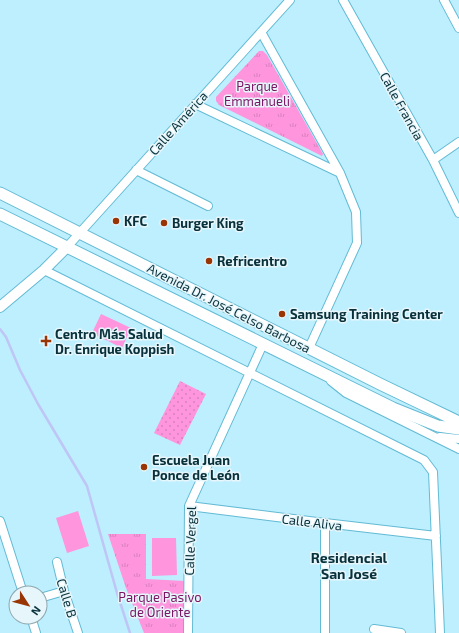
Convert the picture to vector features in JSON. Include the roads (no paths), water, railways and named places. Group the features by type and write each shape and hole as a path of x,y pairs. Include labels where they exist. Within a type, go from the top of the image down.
{"main road":[{"name":"Avenida Dr. José Celso Barbosa","path":"0,192 380,384 459,422"},
{"name":"Avenida Dr. José Celso Barbosa","path":"0,214 418,419 438,426 459,429"}],"street":[{"name":"Calle América","path":"66,246 290,0"},
{"name":"Calle Francia","path":"343,0 433,160 459,213"},
{"path":"444,0 459,28"},
{"path":"261,32 340,173 356,212 357,243 309,348"},
{"path":"196,104 340,173"},
{"path":"433,160 459,142"},
{"path":"136,170 208,206"},
{"path":"0,307 44,270 66,246"},
{"path":"44,270 424,460 432,472 440,633"},
{"name":"Calle Vergel","path":"188,633 188,506 251,373 263,344"},
{"path":"322,373 346,393 459,449"},
{"path":"434,436 459,439"},
{"name":"Calle Aliva","path":"188,506 436,536"},
{"path":"0,521 21,585"},
{"path":"325,523 325,633"},
{"name":"Calle B","path":"57,562 64,591 78,633"},
{"path":"48,596 64,591"},
{"path":"374,629 401,633"}],"waterway":[{"path":"0,329 6,337 20,370 38,404 87,486 117,593 130,633"}],"place":[{"name":"KFC","path":"116,221"},
{"name":"Burger King","path":"164,223"},
{"name":"Refricentro","path":"209,261"},
{"name":"Samsung Training Center","path":"282,314"},
{"name":"Centro Más Salud Dr. Enrique Koppish","path":"46,341"},
{"name":"Escuela Juan Ponce de León","path":"144,467"}],"district":[{"name":"Residencial San José","path":"349,566"}],"park label":[{"name":"Parque Emmanueli","path":"257,94"},
{"name":"Parque Pasivo de Oriente","path":"160,604"}]}
